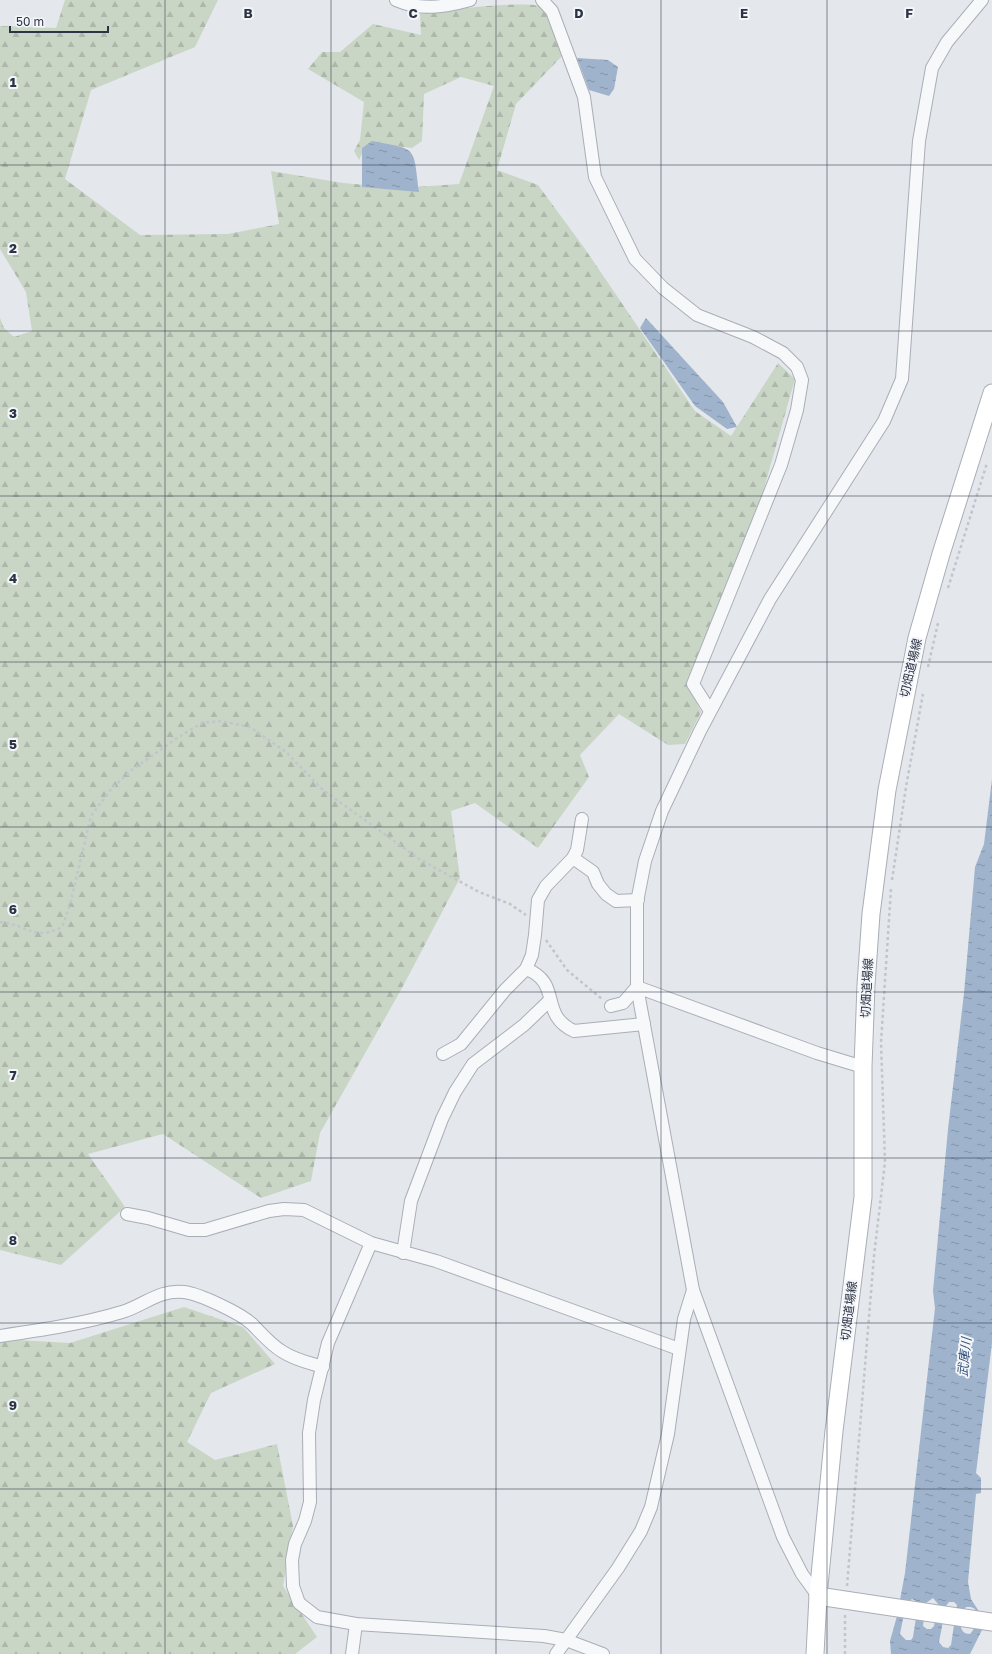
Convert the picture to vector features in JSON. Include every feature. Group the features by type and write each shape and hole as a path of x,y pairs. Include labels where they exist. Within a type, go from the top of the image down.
{"main road":[{"name":"切畑道場線","path":"815,1654 818,1596 834,1431 863,1197 864,1066 871,914 887,790 903,701 917,638 992,393"},
{"path":"818,1596 992,1622"}],"street":[{"path":"396,0 406,4 429,8 451,6 470,0"},
{"path":"542,0 552,11 584,97 595,177 635,260 663,288 697,315 753,338 783,353 797,367 802,380 797,410 781,465 693,684 710,711"},
{"path":"818,1596 802,1574 783,1537 693,1290 637,987 638,900 645,862 662,811 710,711 770,599 884,421 894,402 902,380 919,141 932,68 947,42 982,0"},
{"path":"443,1054 461,1044 505,990 526,969 532,954 538,900 546,886 573,858 577,850 582,819"},
{"path":"573,858 593,872 598,884 606,894 616,901 638,900"},
{"path":"526,969 542,978 549,988 550,1000 556,1017 564,1026 574,1031 644,1024"},
{"path":"637,987 817,1053 864,1066"},
{"path":"611,1006 623,1003 637,987"},
{"path":"403,1253 411,1201 442,1119 455,1092 473,1064 524,1025 550,1000"},
{"path":"127,1214 148,1218 189,1230 205,1230 269,1211 284,1209 304,1210 371,1243 436,1261 679,1349"},
{"path":"371,1243 328,1343 314,1400 309,1433 310,1502 305,1521 295,1544 292,1560 293,1586 299,1603 317,1617 356,1624 544,1636 566,1640 603,1654"},
{"path":"556,1654 618,1568 641,1532 651,1507 668,1434 684,1319 693,1290"},
{"path":"0,1336 57,1328 93,1320 124,1312 150,1298 166,1293 185,1292 230,1309 251,1324 265,1338 284,1353 323,1367"},
{"path":"352,1654 356,1624"}],"path":[{"path":"948,590 987,462"},
{"path":"926,675 939,621"},
{"path":"892,880 923,690"},
{"path":"0,922 9,923 32,933 51,932 62,927 70,905 91,816 112,788 132,770 177,738 202,723 220,721 250,727 286,752 323,790 419,859 479,892 510,904 527,916"},
{"path":"845,1654 845,1600 874,1264 885,1162 881,1042 891,888"},
{"path":"545,939 567,970 611,1006"}],"green space":[{"path":"65,0 218,0 195,47 91,90 65,179 140,235 228,234 279,224 271,171 343,183 401,188 459,184 494,86 461,77 424,94 422,141 412,148 372,143 364,149 359,160 354,151 360,140 364,102 308,69 322,52 340,52 373,24 421,35 420,14 503,5 534,5 542,7 551,24 563,55 516,104 497,170 538,185 585,249 695,411 731,436 778,363 795,379 763,492 687,683 701,712 685,744 668,745 619,714 580,755 589,777 538,848 475,803 451,811 460,878 402,988 320,1133 311,1181 261,1198 163,1134 88,1154 125,1207 61,1265 0,1250 0,318 4,328 14,337 32,331 26,292 0,249 0,26 56,28"},
{"path":"184,1307 243,1327 275,1364 211,1393 187,1442 215,1460 277,1444 293,1526 283,1586 317,1637 295,1654 0,1654 0,1339 70,1343"}],"water":[{"path":"577,58 608,60 618,67 614,89 609,96 589,90"},
{"path":"372,141 398,146 410,152 416,165 419,192 362,187 362,148"},
{"path":"646,318 723,402 737,427 727,429 695,406 640,328"},
{"name":"武庫川","path":"992,779 992,1343 976,1473 981,1478 981,1493 976,1494 968,1582 971,1599 980,1613 982,1630 970,1654 891,1654 890,1641 897,1616 905,1573 935,1308 933,1291 948,1129 964,993 975,867 984,844","holes":["933,1598 938,1604 934,1626 931,1629 927,1629 923,1626 926,1603","912,1599 916,1601 918,1605 913,1637 911,1640 906,1640 900,1634 906,1604","949,1602 954,1602 957,1605 951,1645 948,1648 943,1647 939,1642 946,1606","966,1607 971,1607 975,1609 976,1612 975,1626 970,1634 966,1633 961,1628 960,1624"]}]}
